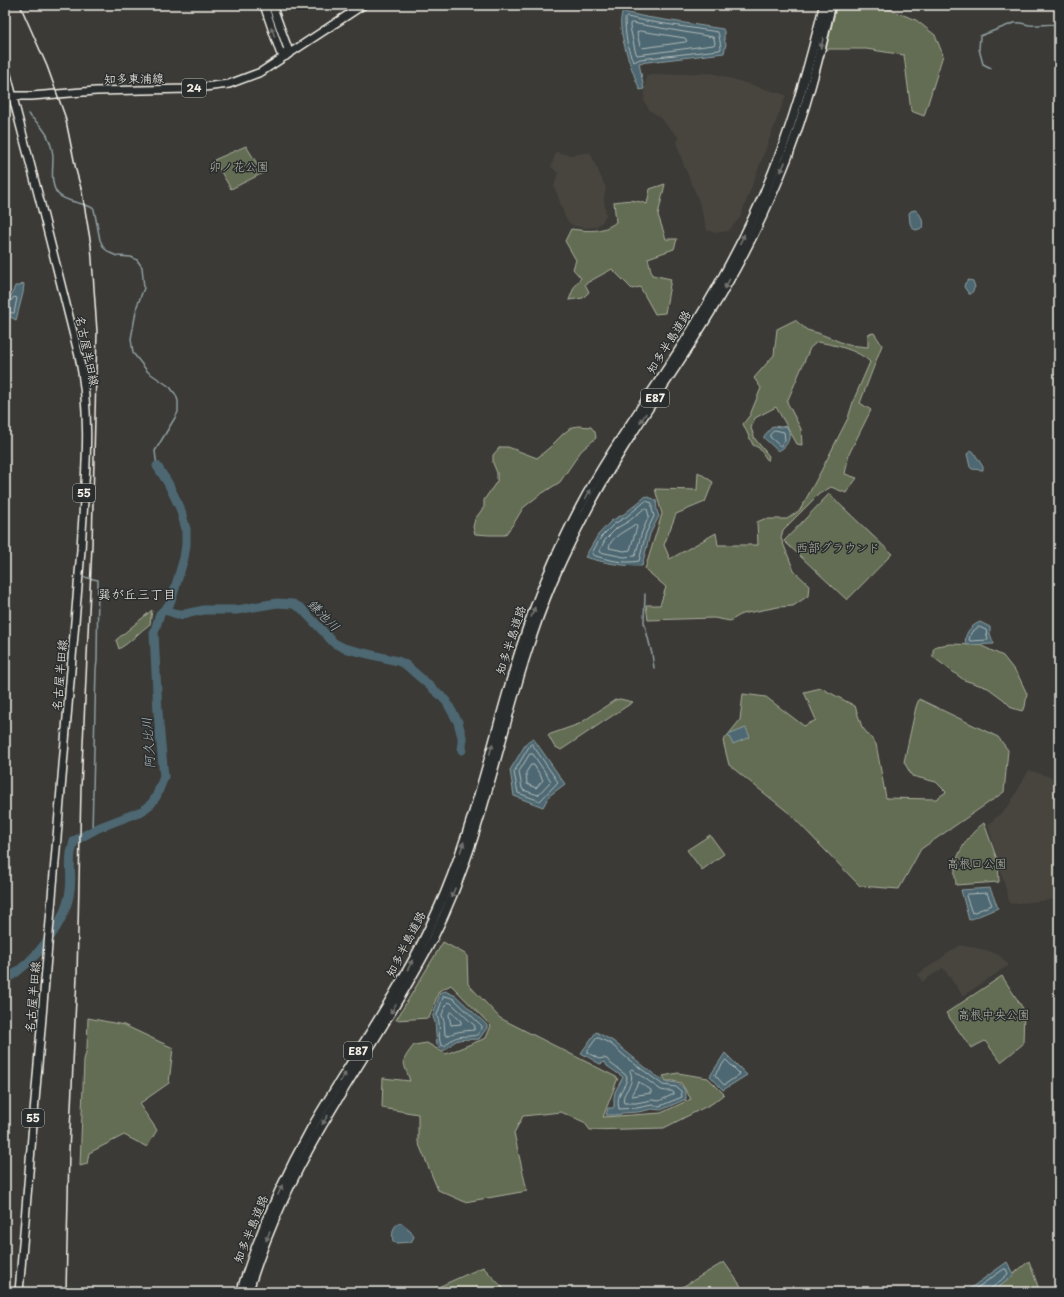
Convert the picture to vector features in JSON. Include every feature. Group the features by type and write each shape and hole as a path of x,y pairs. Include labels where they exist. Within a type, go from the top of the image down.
{"highway":[{"name":"知多半島道路","path":"241,1292 264,1226 287,1174 312,1127 404,976 427,934 445,892 475,810 521,647 546,577 565,535 601,470 693,328 718,286 742,239 781,152 799,99 824,5"},
{"name":"知多半島道路","path":"248,1292 271,1228 294,1178 323,1124 412,976 434,936 466,862 487,795 528,649 553,580 572,538 607,474 725,288 749,242 789,154 814,72 831,5"}],"main road":[{"path":"264,5 280,52 286,56 288,49 272,5"},
{"name":"知多東浦線","path":"8,95 109,90 188,89 229,84 261,72 363,5"},
{"name":"名古屋半田線","path":"5,67 8,95 41,205 79,356 84,379 86,404 86,462 81,550 20,1292"}],"shaded area":[{"path":"712,73 786,95 740,218 728,231 715,233 707,230 698,199 676,142 679,138 657,115 649,110 644,101 646,75"},
{"path":"556,152 571,155 590,152 606,188 604,199 606,215 602,222 596,227 586,228 574,226 568,222 565,217 554,186 558,173 551,167"},
{"path":"1029,770 1059,780 1059,899 1010,904 988,825 1009,805"},
{"path":"960,945 987,950 999,955 1009,965 963,996 943,968 922,982 918,974"}],"green space":[{"path":"837,5 883,5 883,7 916,20 935,35 943,55 924,116 911,111 904,55 866,49 826,49"},
{"name":"卯ノ花公園","path":"246,146 263,173 231,189 214,160"},
{"path":"665,184 658,215 666,239 677,239 674,249 648,258 652,275 671,279 665,313 655,314 640,287 632,289 612,269 585,284 589,292 583,298 569,300 575,285 581,278 573,269 576,260 565,241 571,229 600,230 611,226 616,222 614,202 630,200 647,204 650,189"},
{"path":"795,320 807,330 848,345 868,347 868,334 874,333 882,345 860,403 871,410 849,454 845,474 857,478 846,493 831,487 819,494 783,530 781,538 794,571 809,585 808,596 793,606 778,607 742,614 730,621 714,618 648,620 646,605 660,605 666,587 645,569 662,514 655,489 697,490 698,472 713,482 705,502 676,514 664,545 670,559 716,533 718,545 758,545 757,522 764,519 787,519 800,510 848,418 854,399 870,362 852,351 817,342 810,348 787,402 801,429 802,445 797,444 776,407 755,418 751,428 755,439 769,456 768,461 759,448 753,445 743,424 750,415 761,388 754,378 774,355 777,329"},
{"path":"572,427 591,427 595,432 596,438 581,451 560,482 523,508 505,535 475,534 473,527 475,519 484,507 484,500 497,481 497,473 493,463 493,455 500,447 508,447 537,458"},
{"name":"西部グラウンド","path":"829,494 892,554 847,600 784,541"},
{"path":"152,610 150,624 119,649 116,640"},
{"path":"950,644 980,645 1003,656 1018,675 1027,694 1025,707 1022,711 1012,708 988,688 964,680 933,657 933,650 936,646"},
{"path":"821,688 855,706 862,727 876,744 886,798 936,799 946,792 936,782 912,776 904,762 919,699 998,737 1008,750 1004,792 921,849 899,889 860,886 789,813 729,765 723,741 740,720 743,694 766,697 804,726 816,720 804,692"},
{"path":"620,699 633,702 561,750 554,746 548,735 579,724 615,700"},
{"name":"高根口公園","path":"984,823 998,862 999,882 956,885 955,870 958,856 969,838"},
{"path":"710,835 724,854 702,870 687,850"},
{"path":"443,942 467,955 468,984 500,1018 618,1078 603,1117 661,1113 691,1099 681,1083 666,1081 663,1076 678,1073 708,1078 724,1094 713,1103 664,1128 590,1130 584,1122 561,1112 523,1116 514,1133 527,1191 465,1202 438,1190 418,1142 418,1114 382,1108 383,1078 410,1081 404,1062 406,1055 414,1045 427,1043 446,1054 486,1038 491,1026 451,985 439,991 429,1018 396,1020"},
{"name":"高根中央公園","path":"1002,976 1024,1010 1023,1044 1001,1062 985,1041 971,1048 946,1013"},
{"path":"88,1018 124,1025 173,1048 169,1083 139,1104 157,1130 147,1147 124,1135 89,1153 87,1164 80,1166 84,1060 87,1048"},
{"path":"1029,1261 1040,1292 992,1292"},
{"path":"724,1262 745,1292 674,1292"},
{"path":"483,1267 507,1292 427,1292"}],"water":[{"path":"623,12 723,29 726,44 724,53 639,63 644,89 640,90 623,39 621,19"},
{"path":"915,210 922,218 923,223 922,228 916,230 912,228 909,213"},
{"path":"969,280 973,281 975,287 971,294 969,294 964,287 965,283"},
{"path":"23,283 23,293 16,320 5,314 5,302 12,294 15,286 20,286"},
{"path":"773,426 786,426 789,433 787,444 778,451 764,438"},
{"path":"973,451 983,467 983,470 972,469 970,467 967,454"},
{"path":"646,496 656,500 659,516 650,534 642,566 614,564 585,557 598,535 611,521 624,514"},
{"path":"980,622 990,627 990,634 994,644 966,645 966,634 970,628"},
{"path":"746,728 750,737 733,744 728,735"},
{"path":"533,738 565,784 549,796 543,807 514,796 510,770 527,742"},
{"path":"990,888 998,908 969,920 961,890"},
{"path":"445,991 456,996 487,1025 487,1028 479,1039 459,1040 443,1051 437,1045 433,1015 440,993"},
{"path":"596,1032 613,1041 656,1076 666,1082 674,1082 680,1085 685,1091 686,1099 661,1110 652,1109 622,1113 619,1115 606,1115 608,1108 614,1107 615,1092 623,1077 607,1066 605,1062 600,1064 581,1053"},
{"path":"725,1053 747,1075 723,1090 710,1076"},
{"path":"399,1223 402,1223 411,1231 414,1237 411,1242 393,1242 393,1231"},
{"path":"1007,1262 1014,1275 993,1292 965,1292"}],"waterway":[{"path":"991,68 983,64 979,49 980,36 1014,23 1030,25 1059,25"},
{"path":"28,114 48,136 53,153 52,176 55,190 61,197 94,209 100,240 104,248 117,256 131,257 137,260 142,267 144,288 137,306 131,339 133,353 148,372 170,387 176,395 178,401 178,412 155,451 157,466"},
{"name":"阿久比川","path":"5,980 27,964 37,953 47,941 62,916 70,890 70,858 74,841 98,828 142,811 151,804 156,797 164,777 158,712 154,633 160,614 169,605 173,595 184,558 186,529 180,508 168,483 157,466"},
{"path":"84,577 98,580 92,831"},
{"path":"645,594 644,622 654,668"},
{"name":"鎌池川","path":"165,610 180,615 204,610 237,610 277,603 293,604 301,608 334,643 344,648 398,661 406,665 446,701 458,722 462,737 462,750"}],"railway":[{"path":"20,5 47,66 65,116 82,192 91,245 97,331 92,546 81,788 77,977 69,1152 66,1292"}],"district":[{"name":"巽が丘三丁目","path":"137,594"}]}
